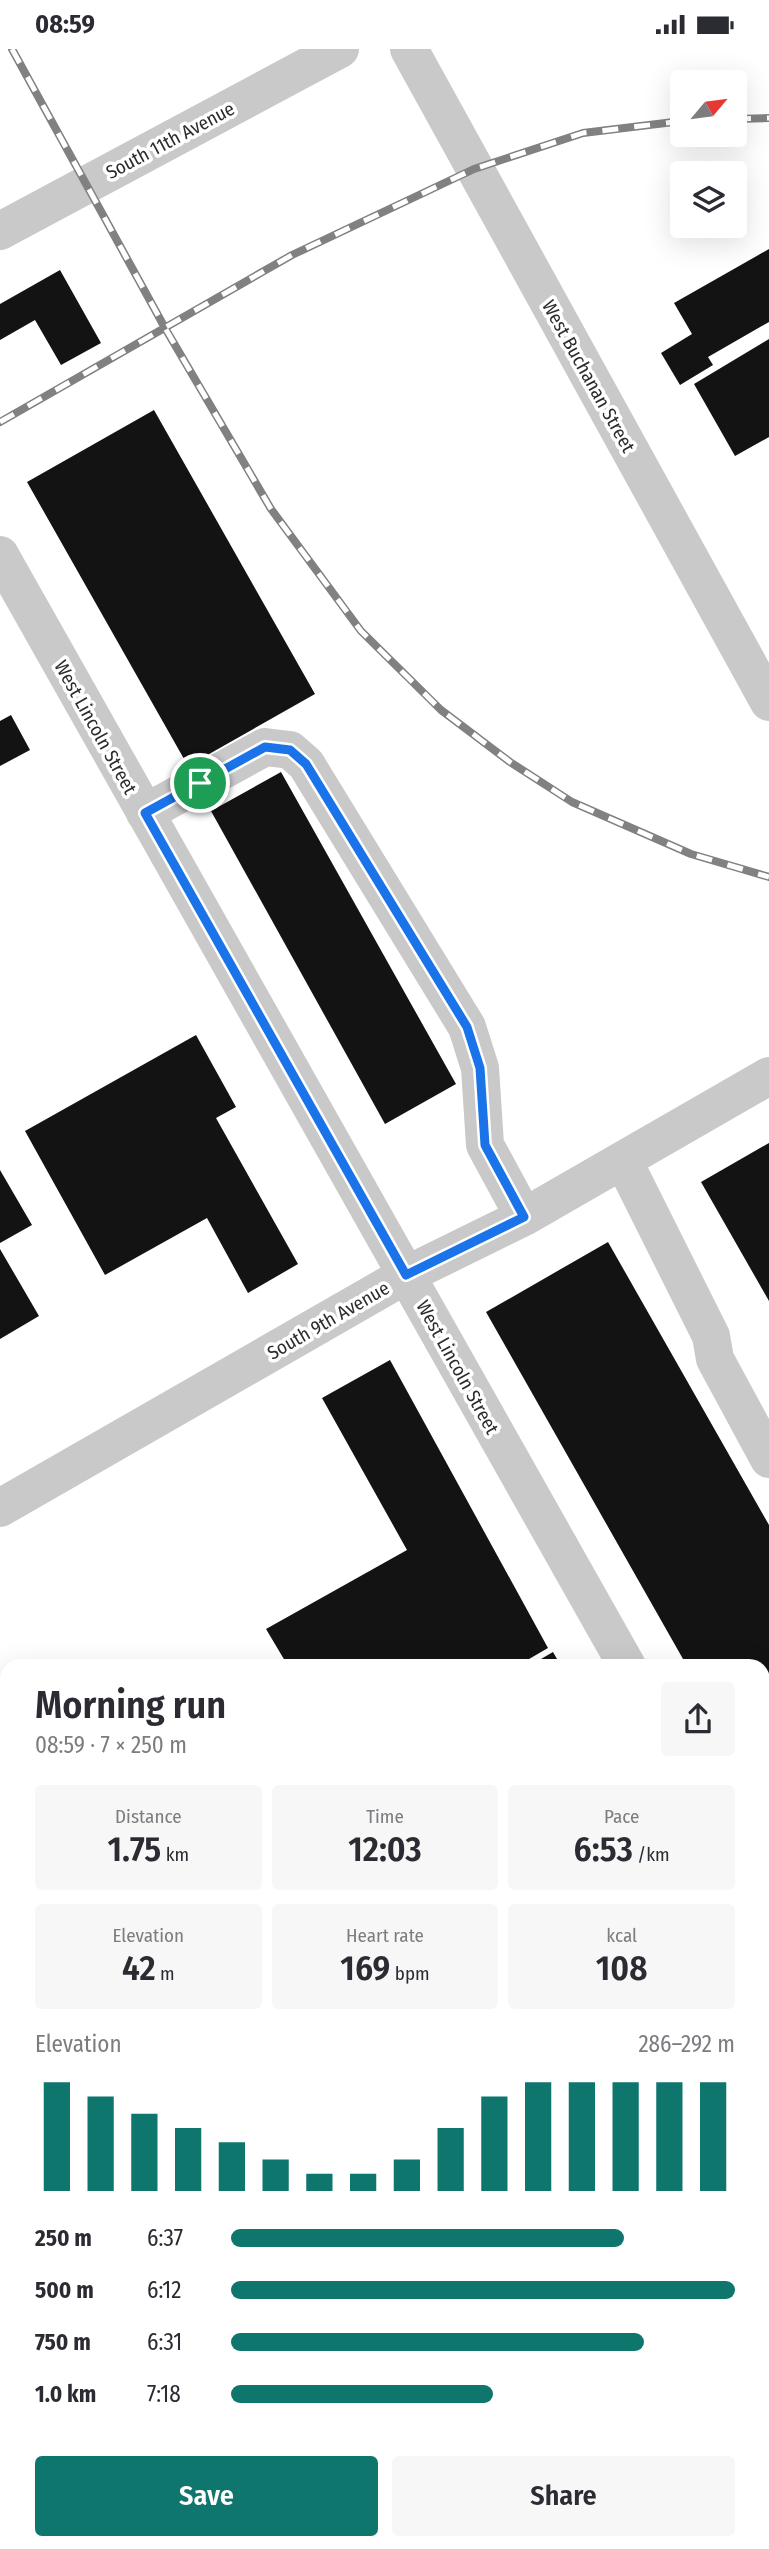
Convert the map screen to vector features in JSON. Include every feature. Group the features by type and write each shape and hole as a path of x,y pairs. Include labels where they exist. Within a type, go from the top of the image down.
{"street":[{"name":"South 11th Avenue","path":"0,232 340,49"},
{"name":"West Buchanan Street","path":"409,49 769,702"},
{"name":"West Lincoln Street","path":"0,555 623,1659"},
{"path":"145,813 265,747 290,750 306,764 467,1027 480,1068 485,1145 524,1217"},
{"name":"South 9th Avenue","path":"0,1508 406,1275 524,1217 769,1076"},
{"path":"623,1160 711,1336 715,1359 769,1459"}],"building":[{"path":"769,249 769,322 708,357 713,365 680,385 661,353 692,334 674,303"},
{"path":"60,270 101,343 61,365 35,320 0,340 0,304"},
{"path":"769,339 769,437 735,456 694,384"},
{"path":"154,410 315,694 188,766 27,482"},
{"path":"11,715 30,750 0,766 0,721"},
{"path":"281,772 456,1084 385,1124 211,811"},
{"path":"196,1035 236,1107 216,1118 298,1264 248,1293 207,1218 105,1275 25,1131"},
{"path":"769,1143 769,1301 701,1182"},
{"path":"0,1170 32,1225 0,1243"},
{"path":"608,1242 769,1525 769,1659 683,1659 486,1312"},
{"path":"0,1249 39,1316 0,1339"},
{"path":"390,1360 548,1648 529,1659 284,1659 266,1629 407,1550 322,1398"},
{"path":"553,1652 557,1659 541,1659"}],"railway":[{"path":"12,49 165,328 271,509 361,631 441,710 510,762 572,802 691,854 769,877"},
{"path":"747,119 769,118"},
{"path":"0,422 292,255 474,169 583,133 670,122"}],"route":[{"path":"265,747 290,750 306,764 467,1027 480,1068 485,1145 524,1217 406,1275 145,813 200,783 265,747"}]}
